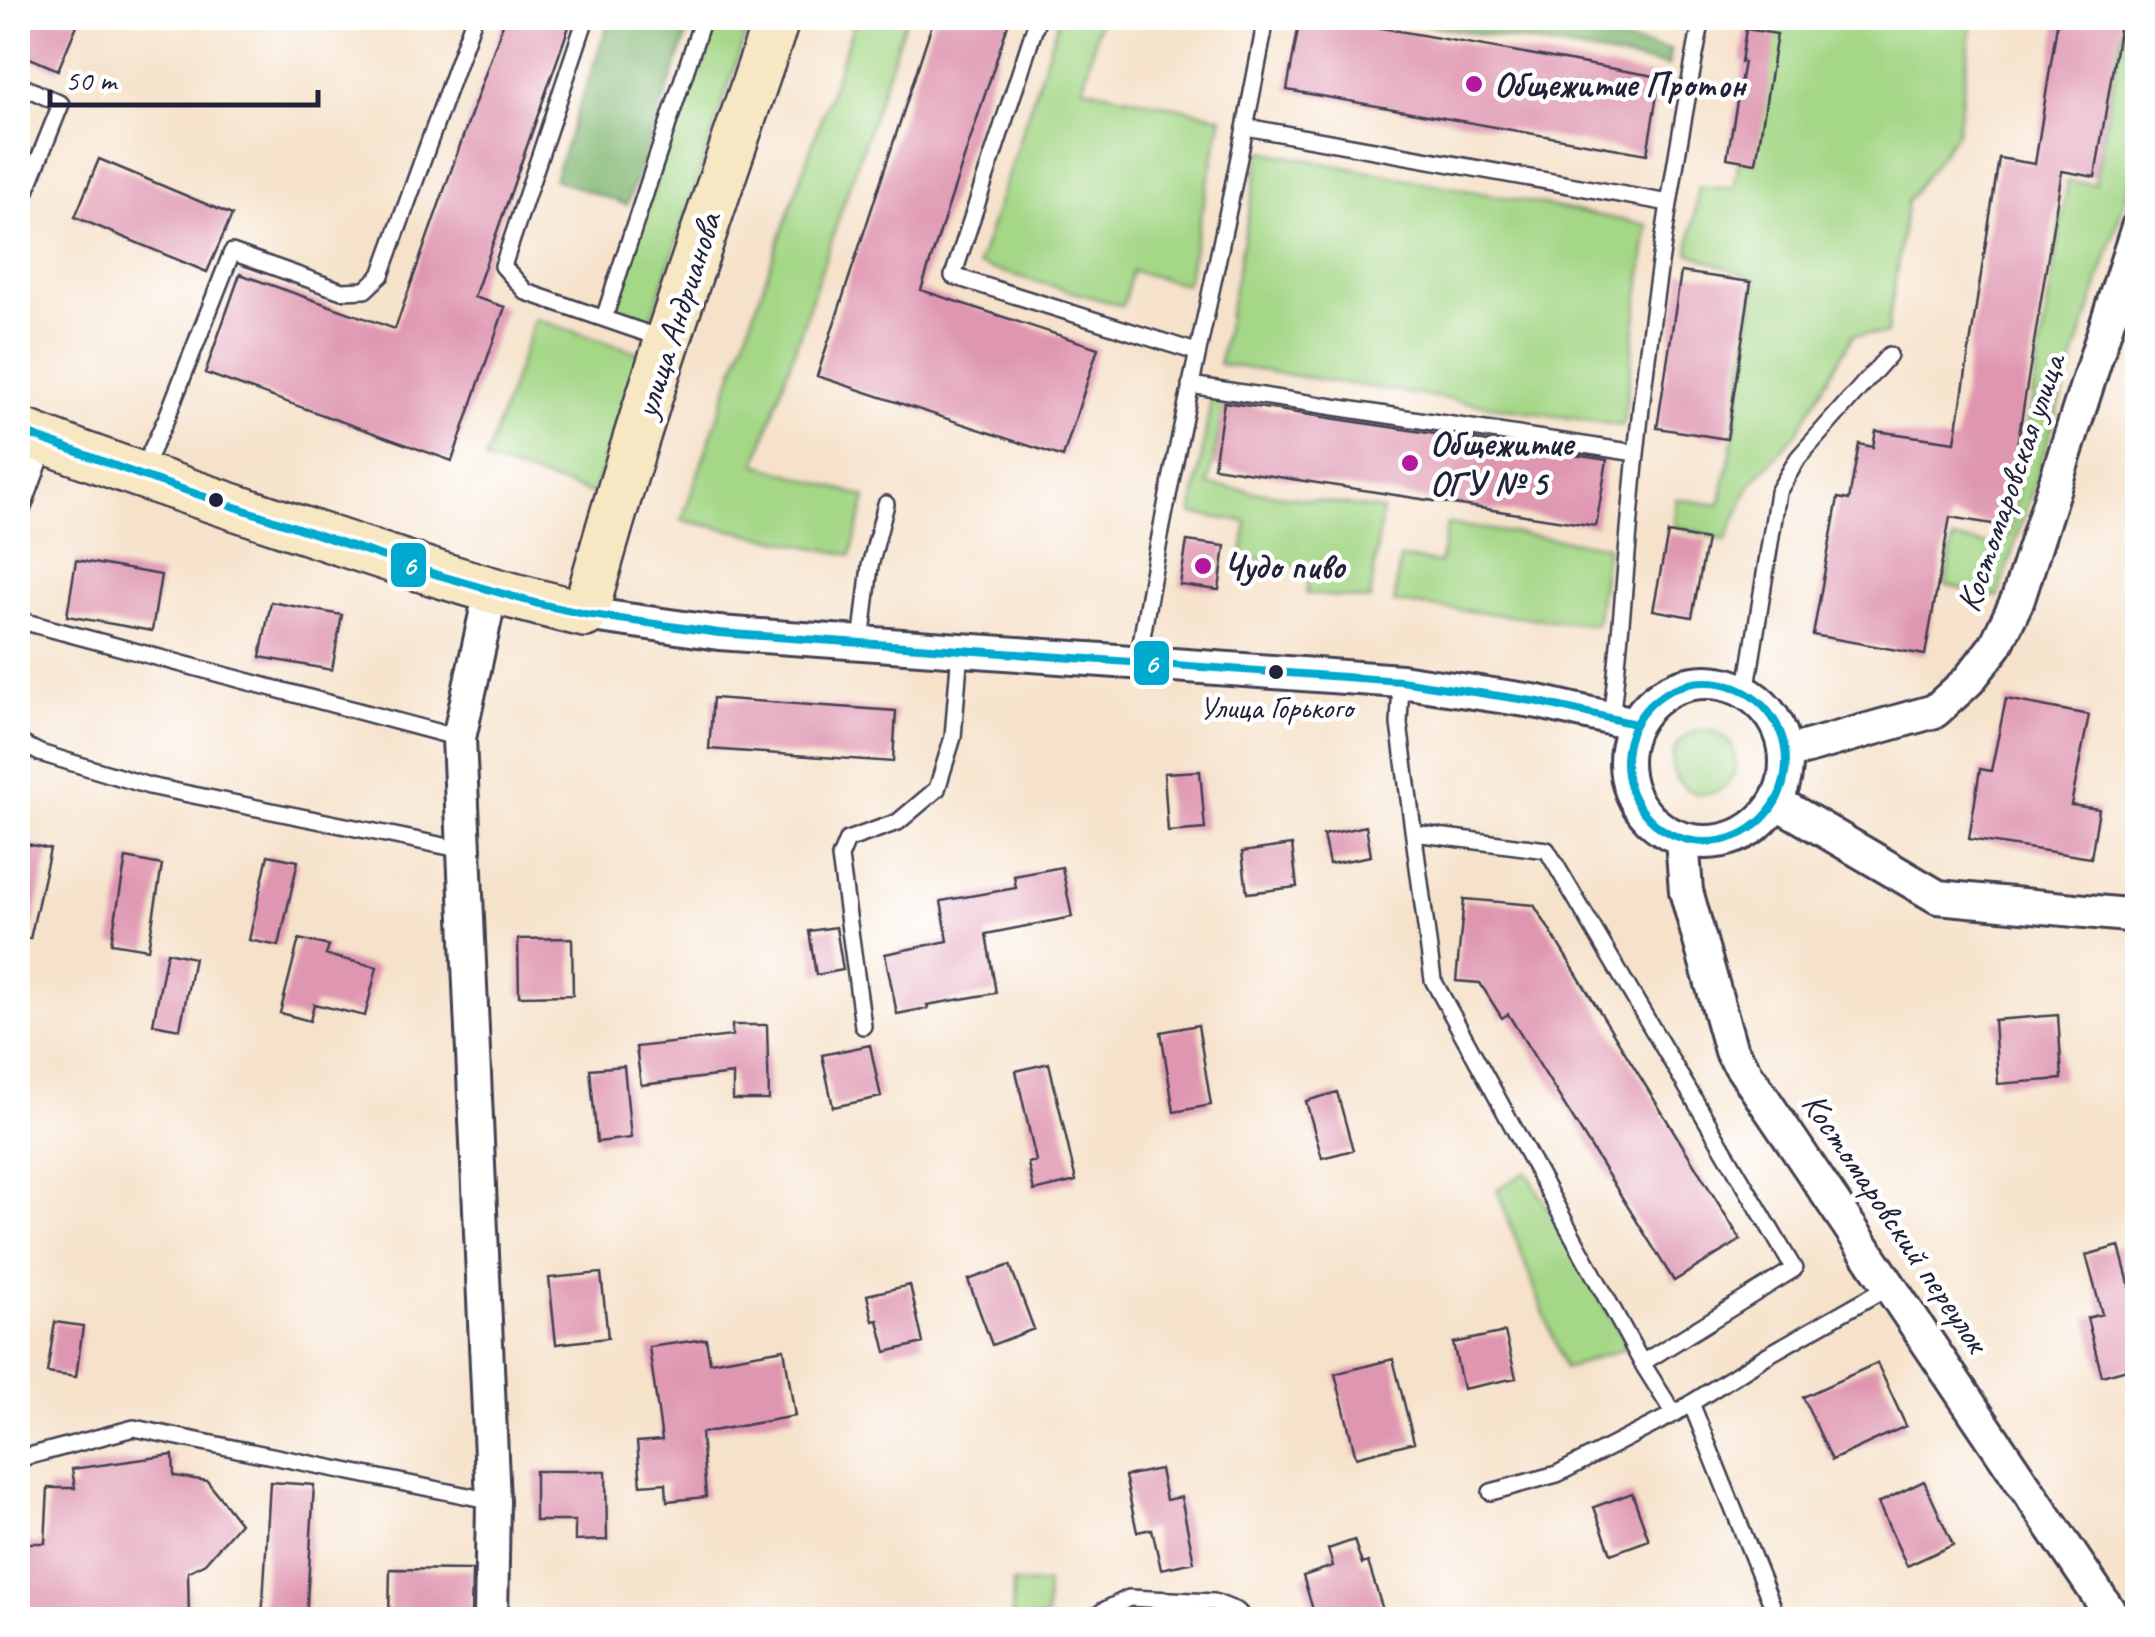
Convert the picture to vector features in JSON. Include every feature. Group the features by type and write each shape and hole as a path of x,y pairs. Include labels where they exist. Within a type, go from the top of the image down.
{"street":[{"name":"улица Андрианова","path":"585,614 668,340 777,18"},
{"name":"Костомаровская улица","path":"1786,754 1935,712 1968,682 1996,644 2018,599 2138,228"},
{"path":"32,436 438,575 585,614 719,633 1402,681 1539,702 1623,722 1677,687 1704,681 1731,686 1756,699 1780,732 1786,754 1784,779 1776,802 1758,823 1736,837 1710,843 1682,840 1644,814 1632,793 1625,770 1623,722"},
{"path":"490,591 459,738 493,1502 491,1620"},
{"path":"1776,802 1938,897 2138,916"},
{"name":"Костомаровский переулок","path":"1682,840 1686,891 1731,1051 2116,1620"}],"lane":[{"path":"140,475 232,252 342,291 365,290 382,275 474,18"},
{"path":"586,18 504,266 526,292 668,340"},
{"path":"604,318 703,18"},
{"path":"1038,18 954,276 1196,352"},
{"path":"1138,662 1196,352 1266,18"},
{"path":"1623,722 1622,620 1636,453 1669,203 1702,18"},
{"path":"18,84 60,104 18,211"},
{"path":"1246,127 1669,203"},
{"path":"1746,694 1778,492 1798,458 1889,355"},
{"path":"1190,385 1636,453"},
{"path":"18,521 32,436"},
{"path":"860,643 870,566 886,504"},
{"path":"18,620 459,738"},
{"path":"863,1026 840,857 848,840 898,822 937,790 953,737 960,650"},
{"path":"1402,681 1399,724 1433,980 1674,1414"},
{"path":"18,742 40,753 149,786 464,850"},
{"path":"1414,833 1548,850 1794,1269 1642,1362"},
{"path":"1491,1492 1557,1474 1674,1414 1891,1285"},
{"path":"1691,1403 1778,1620"},
{"path":"18,1458 134,1428 493,1502"},
{"path":"1096,1620 1103,1611 1129,1598 1214,1602 1237,1611 1246,1620"}],"green space":[{"path":"610,18 693,18 627,205 554,179"},
{"path":"710,18 751,18 651,320 614,308"},
{"path":"856,18 906,18 756,464 866,497 851,555 682,520"},
{"path":"1059,18 1100,18 1083,87 1222,117 1186,284 1132,271 1123,306 978,265"},
{"path":"1389,18 1492,18 1670,50 1668,66"},
{"path":"1763,18 1973,18 1957,132 1907,201 1887,334 1853,335 1798,431 1750,485 1726,541 1674,525 1676,499 1720,505 1756,279 1689,253 1699,186 1734,189"},
{"path":"2124,18 2137,18 2137,162 1998,597 1946,585 1953,540 2002,546 2010,532 2068,181 2095,184"},
{"path":"1261,151 1648,225 1623,426 1219,364"},
{"path":"535,319 640,353 593,494 485,461"},
{"path":"1211,400 1225,401 1208,485 1382,510 1370,600 1306,594 1310,568 1242,556 1247,522 1192,514"},
{"path":"1447,524 1607,546 1596,625 1394,603 1400,558 1440,563"},
{"path":"1704,730 1727,739 1736,762 1727,785 1704,794 1681,785 1672,762 1681,739"},
{"path":"1527,1172 1628,1347 1565,1369 1497,1189"},
{"path":"1013,1583 1047,1584 1046,1619 1012,1619"}],"building":[{"path":"31,18 80,18 58,70 18,53"},
{"path":"505,18 572,18 474,297 505,307 452,461 205,373 240,274 395,329"},
{"path":"934,18 1010,18 921,290 1098,348 1063,457 817,376"},
{"name":"Общежитие Протон","path":"1300,18 1325,18 1660,77 1647,154 1287,90"},
{"path":"2058,18 2121,18 2095,177 2062,171 2004,526 1950,517 1925,655 1813,635 1838,498 1849,500 1859,444 1873,447 1876,431 1955,442 1999,158 2035,164"},
{"path":"1746,29 1777,34 1756,163 1727,158"},
{"path":"99,159 232,215 207,272 75,217"},
{"path":"1681,272 1751,282 1727,439 1657,428"},
{"name":"Общежитие ОГУ № 5","path":"1224,402 1607,460 1596,526 1214,467"},
{"path":"1668,533 1707,540 1692,617 1653,610"},
{"name":"Чудо пиво","path":"1187,541 1225,546 1219,590 1180,585"},
{"path":"76,560 161,575 152,631 67,616"},
{"path":"271,602 342,615 332,670 260,657"},
{"path":"713,698 896,711 893,762 709,749"},
{"path":"2006,699 2089,715 2071,805 2099,809 2091,858 1969,839 1980,769 1991,771"},
{"path":"1200,771 1205,829 1168,832 1164,773"},
{"path":"1366,826 1371,856 1329,864 1323,835"},
{"path":"18,842 50,849 30,939 18,938"},
{"path":"1292,845 1297,887 1247,893 1242,852"},
{"path":"268,855 298,861 279,946 249,940"},
{"path":"126,858 162,865 148,949 111,943"},
{"path":"1062,867 1072,917 986,934 996,993 897,1014 885,954 948,941 941,901 1016,888 1014,876"},
{"path":"1464,899 1534,905 1741,1240 1674,1281 1508,1014 1502,1018 1480,983 1456,981"},
{"path":"836,927 843,970 816,975 809,931"},
{"path":"572,938 573,995 519,996 518,939"},
{"path":"299,939 329,946 326,955 377,967 365,1016 314,1004 310,1021 280,1013"},
{"path":"167,952 194,958 180,1029 153,1024"},
{"path":"2058,1015 2062,1079 1998,1084 1994,1020"},
{"path":"732,1025 767,1025 769,1100 733,1100 733,1074 641,1085 636,1047 732,1036"},
{"path":"1198,1025 1211,1105 1174,1112 1161,1032"},
{"path":"870,1045 881,1097 833,1107 822,1055"},
{"path":"1049,1063 1076,1181 1034,1191 1028,1163 1036,1161 1016,1071"},
{"path":"624,1066 631,1138 597,1142 590,1069"},
{"path":"1337,1092 1353,1150 1322,1158 1306,1101"},
{"path":"2119,1246 2138,1317 2138,1366 2102,1376 2087,1318 2102,1314 2086,1255"},
{"path":"1010,1265 1034,1329 992,1345 968,1280"},
{"path":"601,1273 608,1338 556,1344 549,1278"},
{"path":"910,1285 923,1343 886,1352 867,1295"},
{"path":"55,1322 83,1326 76,1377 47,1373"},
{"path":"1505,1332 1516,1378 1463,1389 1453,1343"},
{"path":"706,1339 710,1362 784,1349 795,1416 701,1433 706,1497 667,1501 666,1483 641,1485 637,1442 662,1440 649,1347"},
{"path":"1393,1359 1414,1442 1356,1457 1335,1374"},
{"path":"1877,1363 1906,1426 1832,1460 1803,1397"},
{"path":"173,1455 174,1476 207,1481 240,1523 205,1563 188,1572 189,1620 18,1620 18,1543 45,1543 48,1488 75,1488 72,1469"},
{"path":"1160,1469 1166,1500 1181,1497 1194,1562 1161,1569 1152,1529 1137,1532 1125,1476"},
{"path":"535,1471 606,1471 607,1540 575,1541 575,1521 535,1521"},
{"path":"1924,1481 1953,1545 1907,1566 1878,1503"},
{"path":"270,1482 314,1485 306,1620 262,1620"},
{"path":"1632,1493 1649,1540 1611,1554 1594,1507"},
{"path":"1354,1540 1362,1564 1368,1562 1386,1620 1316,1620 1303,1576 1333,1566 1328,1549"},
{"path":"390,1569 472,1570 471,1620 389,1620"}],"transit line":[{"name":"6","path":"18,430 438,575 585,614 719,633 1401,681 1539,702 1635,724"},
{"name":"6","path":"1706,682 1737,688 1763,705 1780,731 1786,762 1780,793 1763,819 1737,836 1706,842 1675,836 1649,819 1632,793 1626,762 1632,731 1649,705 1675,688 1706,682"}],"place":[{"name":"Общежитие Протон","path":"1474,84"},
{"name":"Общежитие ОГУ № 5","path":"1410,463"},
{"name":"Чудо пиво","path":"1203,566"},
{"name":"Улица Горького","path":"1276,672"}]}
